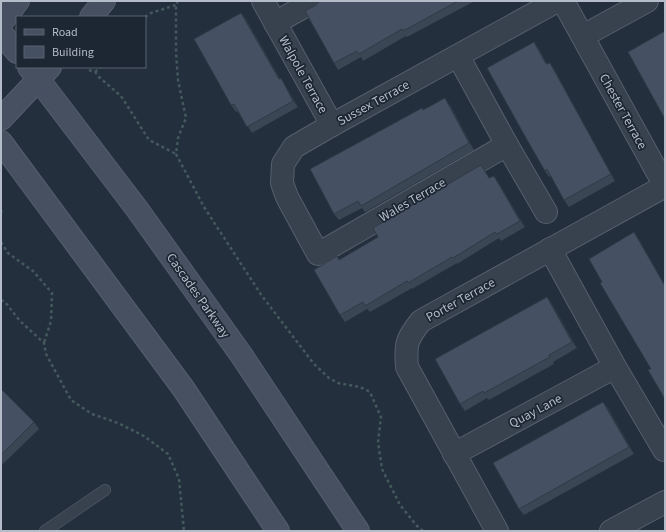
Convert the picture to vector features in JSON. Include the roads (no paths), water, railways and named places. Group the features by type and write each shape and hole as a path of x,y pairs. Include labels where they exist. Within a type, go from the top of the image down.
{"main road":[{"path":"1,23 18,1"},
{"path":"92,16 104,1"},
{"path":"1,33 16,51"},
{"path":"1,119 39,71"},
{"name":"Cascades Parkway","path":"39,71 242,356 358,531"},
{"path":"1,142 183,388 278,531"}],"street":[{"name":"Walpole Terrace","path":"263,1 332,125"},
{"name":"Walpole Terrace","path":"275,23 314,1"},
{"name":"Sussex Terrace","path":"318,254 287,197 282,183 284,164 294,147 557,1"},
{"name":"Chester Terrace","path":"564,1 665,186"},
{"path":"583,36 647,1"},
{"path":"458,56 546,212"},
{"name":"Wales Terrace","path":"318,254 507,145"},
{"name":"Porter Terrace","path":"497,531 407,366 405,350 410,334 421,321 665,186"},
{"path":"550,249 615,367 664,450"},
{"name":"Quay Lane","path":"454,454 615,367"},
{"path":"611,531 665,502"}],"lane":[{"path":"45,531 105,490"}]}
